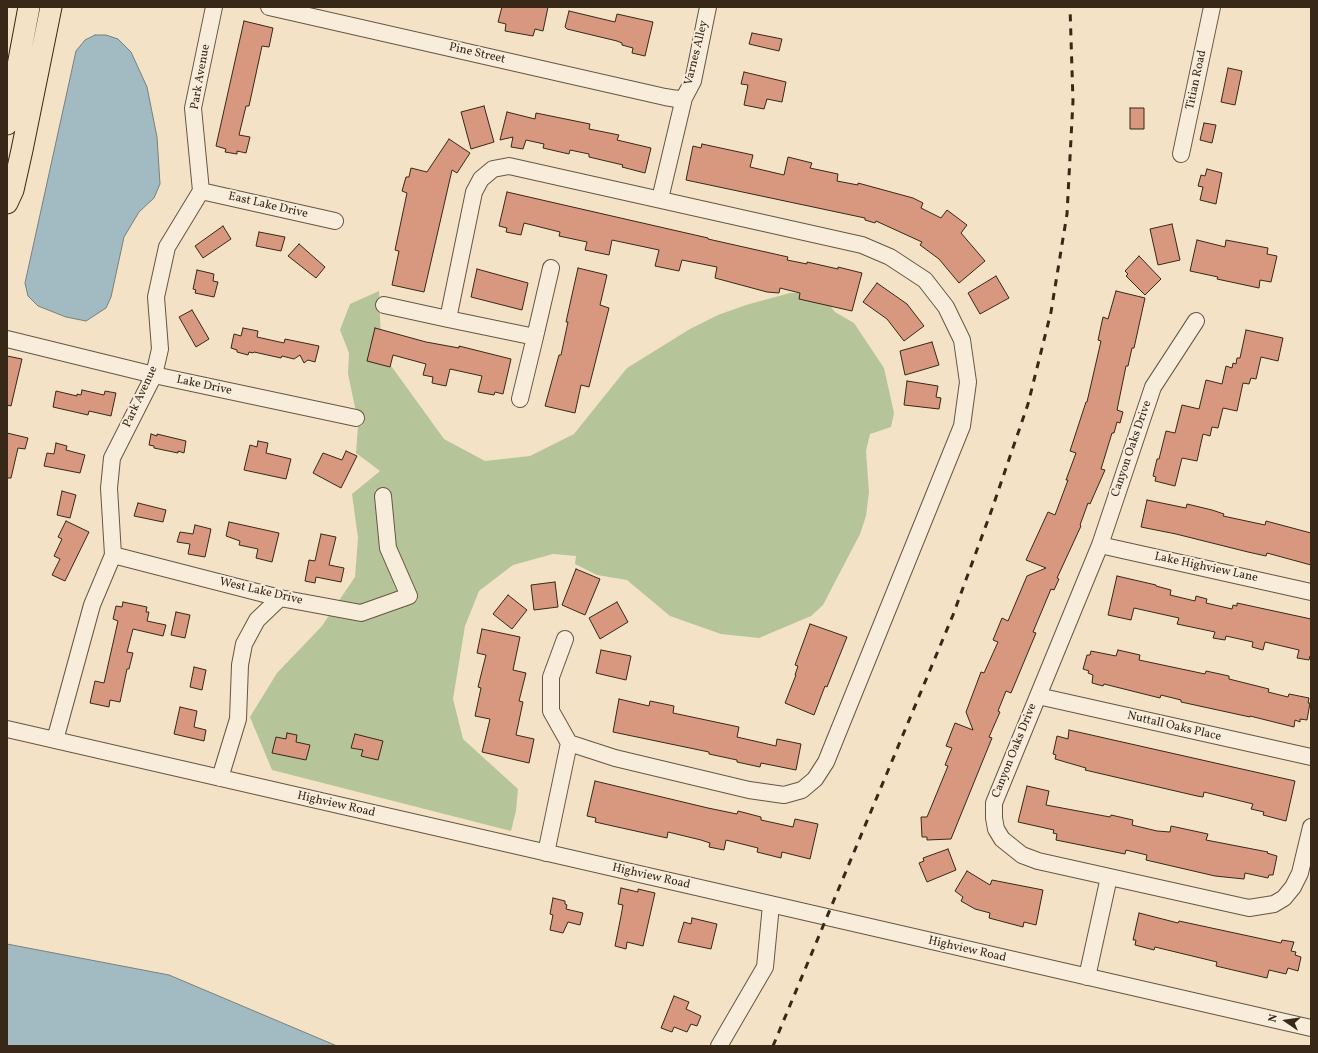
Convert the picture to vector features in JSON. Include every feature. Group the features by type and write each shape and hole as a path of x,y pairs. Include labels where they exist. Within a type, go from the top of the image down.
{"main road":[{"path":"7,124 30,7"},
{"path":"7,203 13,190 22,150 50,7"}],"street":[{"name":"Park Avenue","path":"55,740 92,605 113,555 109,488 112,458 154,375 160,349 156,297 167,247 201,191 193,108 214,7"},
{"name":"Pine Street","path":"269,7 671,98 684,98"},
{"name":"Varnes Alley","path":"660,199 684,98 693,81 708,7"},
{"name":"Titian Road","path":"1181,154 1212,7"},
{"path":"448,319 474,192 481,179 493,169 509,166 862,245 890,257 925,280 946,307 962,340 968,382 962,426 826,762 815,779 802,790 784,795 749,790 615,758 569,743"},
{"name":"East Lake Drive","path":"201,191 335,221"},
{"path":"520,399 551,268"},
{"path":"384,305 535,337"},
{"name":"Canyon Oaks Drive","path":"1196,321 1153,387 1100,545 994,803 996,829 1002,839 1022,855 1038,861 1249,908 1262,908 1279,901 1293,887 1300,873 1311,827"},
{"name":"Lake Drive","path":"7,339 154,375 356,418"},
{"name":"West Lake Drive","path":"113,555 280,598 361,613 409,596 388,548 383,496"},
{"name":"Lake Highview Lane","path":"1100,545 1311,592"},
{"path":"220,778 238,719 240,665 244,644 257,620 280,598"},
{"path":"546,853 569,743 551,711 551,677 565,639"},
{"name":"Nuttall Oaks Place","path":"1038,696 1311,757"},
{"name":"Highview Road","path":"7,729 771,905 1306,1025"},
{"path":"1087,977 1109,877"},
{"path":"719,1046 765,967 771,905"}],"green space":[{"path":"379,291 381,341 389,363 444,439 485,461 530,456 574,434 627,368 690,329 718,315 746,305 790,293 816,293 827,302 835,312 854,323 884,368 894,413 891,427 870,434 866,451 869,492 866,516 860,534 823,605 811,616 759,638 721,634 670,616 627,580 597,575 575,564 576,556 553,554 513,565 479,591 465,626 453,699 463,739 518,789 516,811 511,831 272,770 250,717 277,673 322,626 330,614 364,619 418,600 395,547 389,489 375,490 381,548 400,592 360,606 338,602 355,577 358,538 352,494 380,471 356,453 358,426 362,426 364,414 356,412 348,374 349,353 340,330 350,304"}],"water":[{"path":"95,35 106,35 118,39 131,52 147,87 157,137 160,184 154,198 139,212 124,237 111,297 106,308 86,321 66,317 38,306 28,296 25,283 76,51 85,40"},
{"path":"7,944 169,975 337,1046 7,1046"}],"building":[{"path":"502,7 548,7 543,31 535,29 533,36 505,31 506,24 498,22"},
{"path":"569,11 615,22 617,14 653,22 645,56 632,53 633,48 622,45 622,43 617,41 567,29 565,27"},
{"path":"244,21 273,28 269,47 262,46 249,106 246,106 239,135 250,137 246,153 237,151 237,154 225,152 226,149 216,146"},
{"path":"752,33 782,39 779,51 749,44"},
{"path":"1228,68 1242,71 1235,105 1221,102"},
{"path":"744,72 786,82 782,102 767,99 764,109 744,105 748,85 741,84"},
{"path":"484,106 494,142 471,149 461,112"},
{"path":"1130,108 1144,108 1144,129 1130,129"},
{"path":"507,112 535,119 536,113 590,124 589,129 619,135 617,140 651,148 645,173 622,167 623,165 589,157 589,154 570,150 569,154 543,148 544,144 526,140 523,149 511,147 513,137 500,140"},
{"path":"1204,123 1216,125 1212,143 1200,140"},
{"path":"449,139 470,153 457,173 452,170 424,292 392,285 399,251 395,250 407,193 402,191 406,177 409,177 411,168 427,172"},
{"path":"702,144 753,155 750,167 784,175 788,157 812,163 810,168 838,174 837,181 858,185 858,183 913,198 923,203 921,208 941,218 947,210 967,225 961,233 985,261 959,283 939,259 920,245 922,242 876,221 875,223 865,220 865,218 686,180 693,146 701,148"},
{"path":"1207,169 1222,173 1216,204 1200,200 1203,187 1198,186 1201,175 1205,176"},
{"path":"507,192 788,257 787,260 807,264 807,262 838,269 838,267 862,273 852,311 799,299 800,293 780,288 779,293 767,292 715,278 717,267 682,260 679,271 655,266 659,250 612,240 609,255 585,250 587,242 559,236 560,232 524,223 521,235 506,232 507,228 499,226"},
{"path":"1172,224 1180,260 1158,265 1150,229"},
{"path":"223,226 231,239 203,258 195,246"},
{"path":"259,232 285,237 281,251 256,246"},
{"path":"1197,240 1225,247 1226,240 1268,248 1267,254 1277,256 1271,282 1260,280 1259,288 1217,279 1218,277 1190,271"},
{"path":"299,244 325,267 316,278 288,256"},
{"path":"1139,256 1161,279 1145,295 1126,276 1128,274 1125,271"},
{"path":"578,268 607,275 600,305 609,308 589,387 581,385 575,413 545,406 559,355 561,355 568,322 566,322"},
{"path":"477,269 528,283 522,310 471,297"},
{"path":"197,270 214,274 213,281 218,282 214,297 195,293 196,290 193,289"},
{"path":"996,276 1009,298 980,314 968,293"},
{"path":"877,283 907,304 924,326 904,341 887,319 863,302"},
{"path":"1116,291 1145,298 1134,348 1132,348 1128,366 1126,366 1117,410 1123,412 1120,423 1117,422 1114,433 1112,433 1101,469 1105,470 1090,504 1088,503 1080,525 1081,526 1057,578 1059,579 1054,590 1051,589 1033,632 1036,633 1011,693 1006,691 998,711 1000,712 989,737 992,738 951,839 927,840 927,837 922,837 921,817 927,817 948,766 945,765 952,748 946,746 955,723 973,730 966,712 981,672 984,673 998,642 993,640 1002,618 1008,621 1027,576 1046,568 1026,560 1048,512 1055,515 1068,480 1066,480 1076,453 1070,451 1087,402 1101,341 1098,340 1103,317 1108,319"},
{"path":"192,310 209,339 196,347 179,317"},
{"path":"243,328 258,331 257,337 284,343 285,339 319,346 315,362 308,360 304,363 300,355 294,359 282,356 281,358 254,352 249,352 248,355 237,352 237,350 231,348 234,334 241,336"},
{"path":"375,328 426,342 459,348 459,346 511,359 503,394 495,392 494,395 478,392 482,376 450,369 446,386 432,383 433,377 423,375 426,364 393,355 390,367 367,361"},
{"path":"1246,330 1283,338 1278,361 1261,357 1256,379 1251,378 1249,384 1243,383 1237,411 1223,408 1218,428 1212,427 1210,436 1203,434 1197,461 1182,458 1175,486 1155,481 1156,477 1153,476 1166,431 1175,433 1182,405 1199,409 1206,380 1222,384 1226,366 1232,368 1233,363 1236,364 1237,358 1240,358"},
{"path":"932,342 939,365 905,375 900,351"},
{"path":"7,356 22,359 11,406 7,405"},
{"path":"907,381 938,386 936,397 941,398 939,409 904,405"},
{"path":"82,390 104,395 105,391 116,393 111,416 89,411 88,415 53,407 56,391 77,396 77,394 81,395"},
{"path":"7,433 28,438 25,449 18,448 11,478 7,478"},
{"path":"151,434 186,441 184,453 154,448 154,446 149,445"},
{"path":"258,441 268,443 266,453 291,459 286,479 244,470 250,445 257,447"},
{"path":"56,443 67,446 66,450 85,455 80,473 44,466 47,453 54,454"},
{"path":"346,451 357,456 341,488 313,473 323,453 342,460"},
{"path":"62,491 76,495 70,518 57,515"},
{"path":"1147,500 1186,508 1187,504 1224,514 1223,516 1265,525 1266,521 1311,533 1311,565 1267,553 1266,556 1141,527"},
{"path":"138,503 166,510 163,522 134,516"},
{"path":"66,521 89,532 65,581 52,575 60,559 54,556 62,539 58,537"},
{"path":"229,522 279,533 272,562 256,558 258,549 239,545 240,541 226,536"},
{"path":"195,525 211,529 205,557 188,554 190,544 177,542 180,532 193,534"},
{"path":"321,534 336,537 329,565 344,568 341,582 316,577 315,583 305,581 309,560 315,561"},
{"path":"576,569 600,579 585,615 562,605"},
{"path":"1117,576 1156,585 1171,590 1170,595 1195,601 1196,596 1207,599 1206,603 1232,609 1233,605 1237,606 1237,603 1311,619 1311,656 1309,660 1297,658 1299,650 1265,642 1263,650 1252,647 1253,642 1226,636 1225,640 1213,638 1215,632 1177,624 1179,618 1134,608 1131,620 1108,615"},
{"path":"555,582 558,607 534,610 531,585"},
{"path":"508,595 527,610 512,629 493,614"},
{"path":"123,602 147,607 146,612 149,612 147,621 166,625 163,636 133,629 127,652 133,653 129,669 127,669 120,702 110,700 109,707 90,703 95,681 104,683 118,621 113,619 116,606 122,607"},
{"path":"617,602 628,622 600,639 589,618"},
{"path":"176,612 190,615 185,638 171,635"},
{"path":"810,624 847,637 814,715 785,703 796,675 798,666 795,665"},
{"path":"482,629 520,637 513,670 526,673 519,701 523,702 516,735 534,739 529,763 482,752 490,719 475,716 481,688 478,687 486,655 477,653"},
{"path":"601,650 631,656 626,680 596,673"},
{"path":"1118,650 1140,655 1139,660 1205,674 1206,671 1229,676 1229,679 1269,689 1268,692 1288,697 1289,694 1309,698 1308,703 1310,703 1307,720 1300,719 1300,722 1295,720 1294,727 1250,716 1181,702 1181,700 1161,695 1160,698 1104,684 1103,686 1092,683 1093,675 1088,673 1089,671 1083,669 1087,655 1090,655 1091,651 1116,656"},
{"path":"194,667 206,670 202,690 190,687"},
{"path":"619,699 649,706 650,701 674,706 673,713 739,727 737,737 776,746 777,739 801,744 796,770 761,763 760,767 709,754 709,752 613,732"},
{"path":"180,707 197,711 194,727 206,730 204,741 174,734"},
{"path":"1069,730 1295,781 1286,821 1263,815 1264,812 1251,809 1253,804 1204,792 1203,797 1197,796 1085,770 1086,768 1055,759 1056,755 1053,754 1057,736 1068,739"},
{"path":"287,733 297,735 296,742 310,745 306,760 272,753 276,737 286,739"},
{"path":"355,734 383,741 378,760 361,756 363,750 351,748"},
{"path":"595,781 708,808 737,814 738,811 761,817 761,820 793,827 795,819 818,824 810,859 782,852 781,858 757,852 758,848 726,840 724,850 709,847 710,843 701,840 668,832 667,838 595,822 596,818 587,816"},
{"path":"1027,786 1049,791 1046,805 1133,820 1132,825 1157,831 1170,832 1171,826 1208,834 1206,840 1268,852 1267,853 1277,856 1273,875 1269,875 1268,878 1245,873 1244,879 1215,876 1146,860 1147,855 1126,850 1125,854 1056,840 1057,834 1053,833 1054,830 1018,822"},
{"path":"948,849 956,870 927,882 919,863 924,861 923,858"},
{"path":"967,871 990,885 992,880 1043,890 1036,925 1024,922 1023,927 989,918 990,913 975,909 961,901 963,897 955,891"},
{"path":"621,888 638,892 638,889 655,893 643,946 627,942 626,949 615,946 623,905 618,904"},
{"path":"553,898 565,901 565,904 567,905 566,909 583,913 580,925 568,922 563,933 550,930 553,915 550,914"},
{"path":"1139,913 1178,923 1179,921 1281,943 1282,940 1294,942 1291,951 1296,952 1295,955 1301,957 1298,971 1288,968 1286,974 1269,970 1267,978 1216,966 1217,962 1155,947 1154,950 1135,945 1136,940 1133,940"},
{"path":"692,918 717,924 711,949 678,942 684,922 691,924"},
{"path":"674,996 689,1002 686,1009 701,1016 697,1026 691,1024 687,1032 674,1027 672,1032 661,1028"}],"railway":[{"path":"773,1046 953,615 992,509 1028,404 1051,312 1067,214 1073,101 1070,7"}]}
